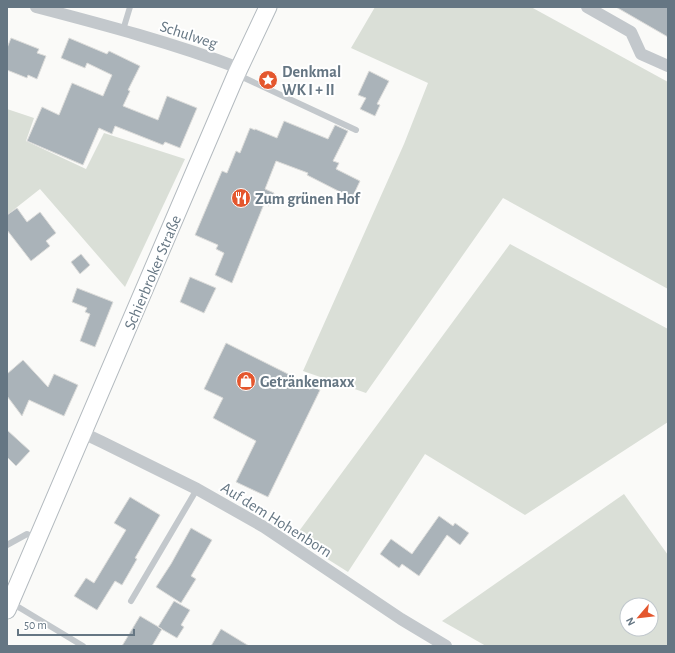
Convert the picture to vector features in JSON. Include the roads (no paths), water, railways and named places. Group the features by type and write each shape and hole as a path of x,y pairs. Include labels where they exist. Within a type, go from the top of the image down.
{"main road":[{"name":"Schierbroker Straße","path":"9,606 163,245 238,72 268,7"}],"street":[{"name":"Schulweg","path":"36,7 56,10 181,47 238,72"},
{"path":"587,7 631,32 641,54 668,66"},
{"name":"Auf dem Hohenborn","path":"83,433 197,489 264,527 401,619 446,646"}],"lane":[{"path":"123,30 130,7"},
{"path":"238,72 356,130"},
{"path":"131,602 197,489"},
{"path":"7,545 27,534 37,539"},
{"path":"9,606 20,608 83,646"}],"place":[{"name":"Denkmal WK I + II","path":"268,80"},
{"name":"Zum grünen Hof","path":"241,198"},
{"name":"Getränkemaxx","path":"246,381"}]}
